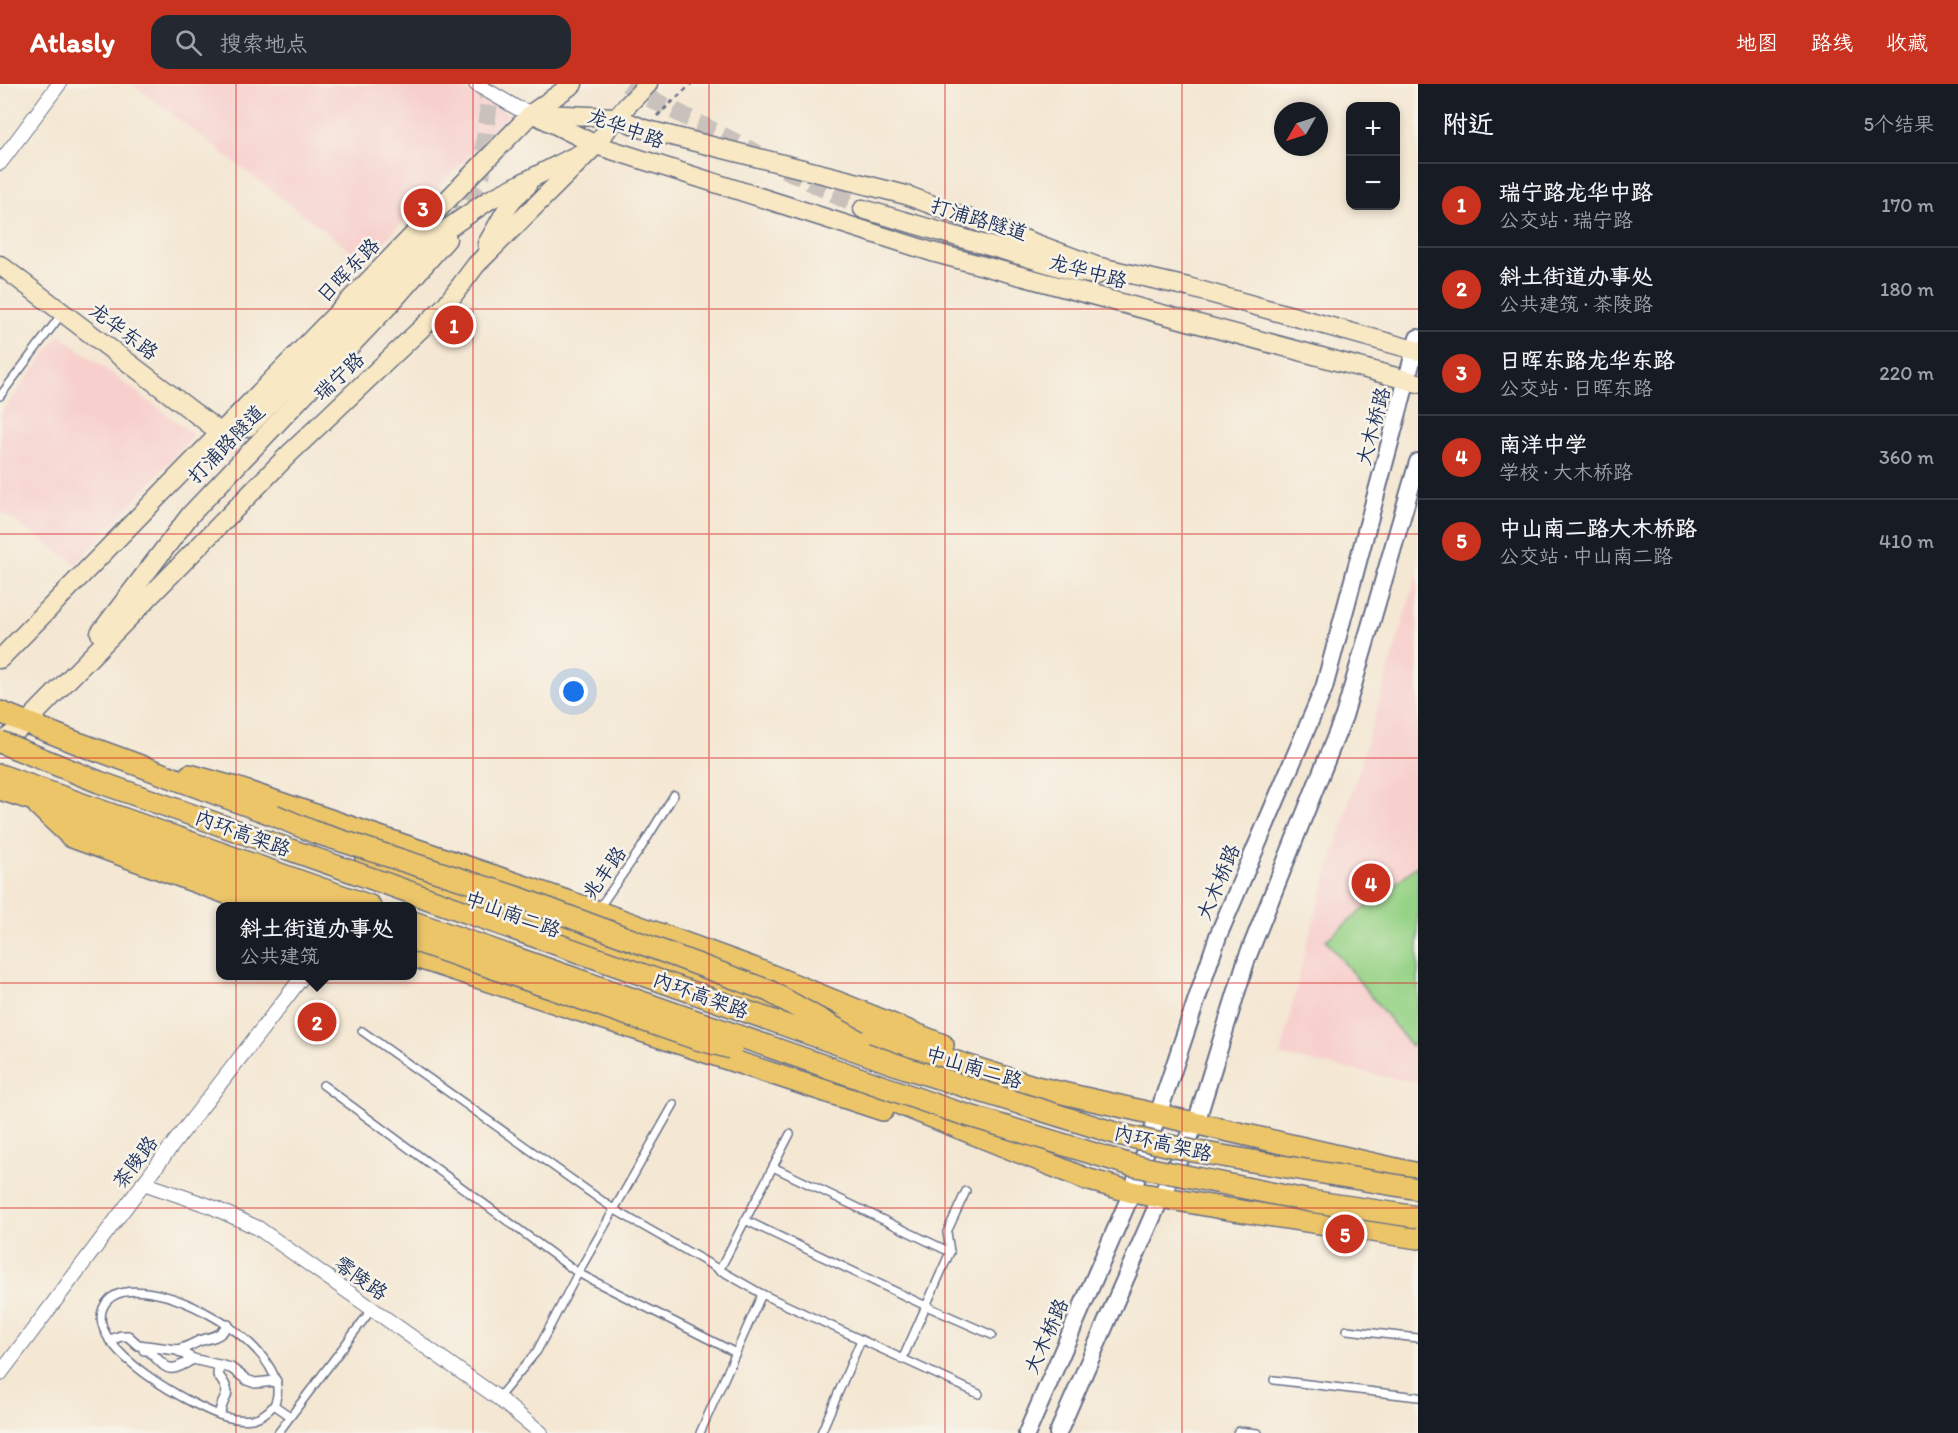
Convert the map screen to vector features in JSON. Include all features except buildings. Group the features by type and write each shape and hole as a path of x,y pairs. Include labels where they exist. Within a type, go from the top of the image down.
{"main road":[{"path":"532,113 573,84"},
{"name":"瑞宁路","path":"53,694 288,455 445,306 476,265 596,145 616,117 648,84"},
{"name":"龙华中路","path":"532,113 616,117 644,129 906,195 1096,266 1188,287 1417,346"},
{"name":"龙华中路","path":"532,113 596,145 932,252 1412,381"},
{"name":"日晖东路","path":"0,659 532,113"},
{"name":"日晖东路","path":"221,433 248,427 434,238 489,200 596,145"},
{"name":"日晖东路","path":"476,265 512,200 539,174"},
{"name":"打浦路隧道","path":"864,209 1077,272 1188,287"},
{"name":"打浦路隧道","path":"53,694 190,514 391,303 447,239"},
{"name":"龙华东路","path":"0,265 221,433"},
{"path":"0,743 27,722 53,694"},
{"name":"中山南二路","path":"0,712 459,895 578,947 748,997 1036,1087 1418,1174"},
{"name":"内环高架路","path":"0,743 99,782 906,1068 1118,1134 1192,1151 1418,1189"},
{"path":"81,744 314,832 522,899 770,990 906,1068"},
{"name":"中山南二路","path":"81,744 236,788 596,911 753,968 984,1061 1036,1087"},
{"name":"内环高架路","path":"0,775 359,902"},
{"path":"0,789 351,902"},
{"path":"40,802 92,831 305,902"},
{"path":"40,802 72,837 251,902"},
{"name":"中山南二路","path":"417,923 631,991 806,1066 1086,1179"},
{"name":"内环高架路","path":"417,923 906,1095 1131,1165 1310,1201 1418,1216"},
{"path":"417,941 697,1038 906,1095"},
{"name":"中山南二路","path":"417,957 909,1118 1086,1179 1132,1192 1418,1238"}],"street":[{"path":"0,163 59,84"},
{"path":"476,84 517,108 532,113"},
{"name":"大木桥路","path":"1027,1433 1132,1192 1218,936 1324,688 1412,381 1417,346"},
{"path":"1058,1433 1161,1197 1196,1123 1247,958 1344,716 1418,462"},
{"name":"茶陵路","path":"0,1374 299,980"},
{"name":"零陵路","path":"143,1183 210,1206 258,1228 498,1398 541,1433"},
{"path":"138,1345 177,1350 189,1348 198,1342 211,1340 220,1335 228,1325"},
{"path":"110,1340 128,1336 142,1350 148,1350 163,1367 183,1365 193,1359"},
{"path":"177,1350 193,1359 231,1368 246,1380 255,1383 276,1381"},
{"path":"219,1365 218,1375 224,1382 227,1393 226,1400 220,1406 220,1414"}],"lane":[{"path":"0,396 63,313"},
{"name":"兆丰路","path":"578,947 596,911 641,848 674,795"},
{"path":"362,1031 615,1210 762,1294 979,1394"},
{"path":"323,1085 578,1273 736,1353"},
{"path":"498,1398 537,1351 578,1273 674,1104"},
{"path":"719,1271 790,1134"},
{"path":"773,1167 950,1252"},
{"path":"902,1360 950,1252 947,1232 966,1191"},
{"path":"745,1220 992,1335"},
{"path":"131,1292 161,1295 190,1303 228,1325 251,1344 268,1365 276,1381 278,1396 267,1413 252,1419 225,1417 186,1400 150,1377 125,1357 110,1340 105,1334 101,1320 104,1307 112,1298 131,1292"},
{"path":"700,1432 762,1294"},
{"path":"278,1433 372,1309"},
{"path":"1347,1329 1418,1338"},
{"path":"821,1433 861,1340"},
{"path":"1274,1380 1418,1397"},
{"path":"274,1405 290,1416"},
{"path":"1237,1433 1238,1431 1258,1433"}],"shaded area":[{"path":"132,84 455,84 510,115 364,261"},
{"path":"60,335 194,435 76,564 0,511 0,414"},
{"path":"1418,571 1418,1083 1281,1056 1305,950"}],"green space":[{"path":"1418,865 1418,1040 1411,1046 1326,940"}],"tunnel":[{"path":"456,225 481,179 489,100 484,84"},
{"path":"627,84 634,90 758,154"},
{"path":"785,169 863,209"}],"place":[{"name":"日晖东路龙华东路","path":"423,208"},
{"name":"瑞宁路龙华中路","path":"454,325"},
{"name":"南洋中学","path":"1371,883"},
{"name":"斜土街道办事处","path":"317,1022"},
{"name":"中山南二路大木桥路","path":"1345,1234"}]}
